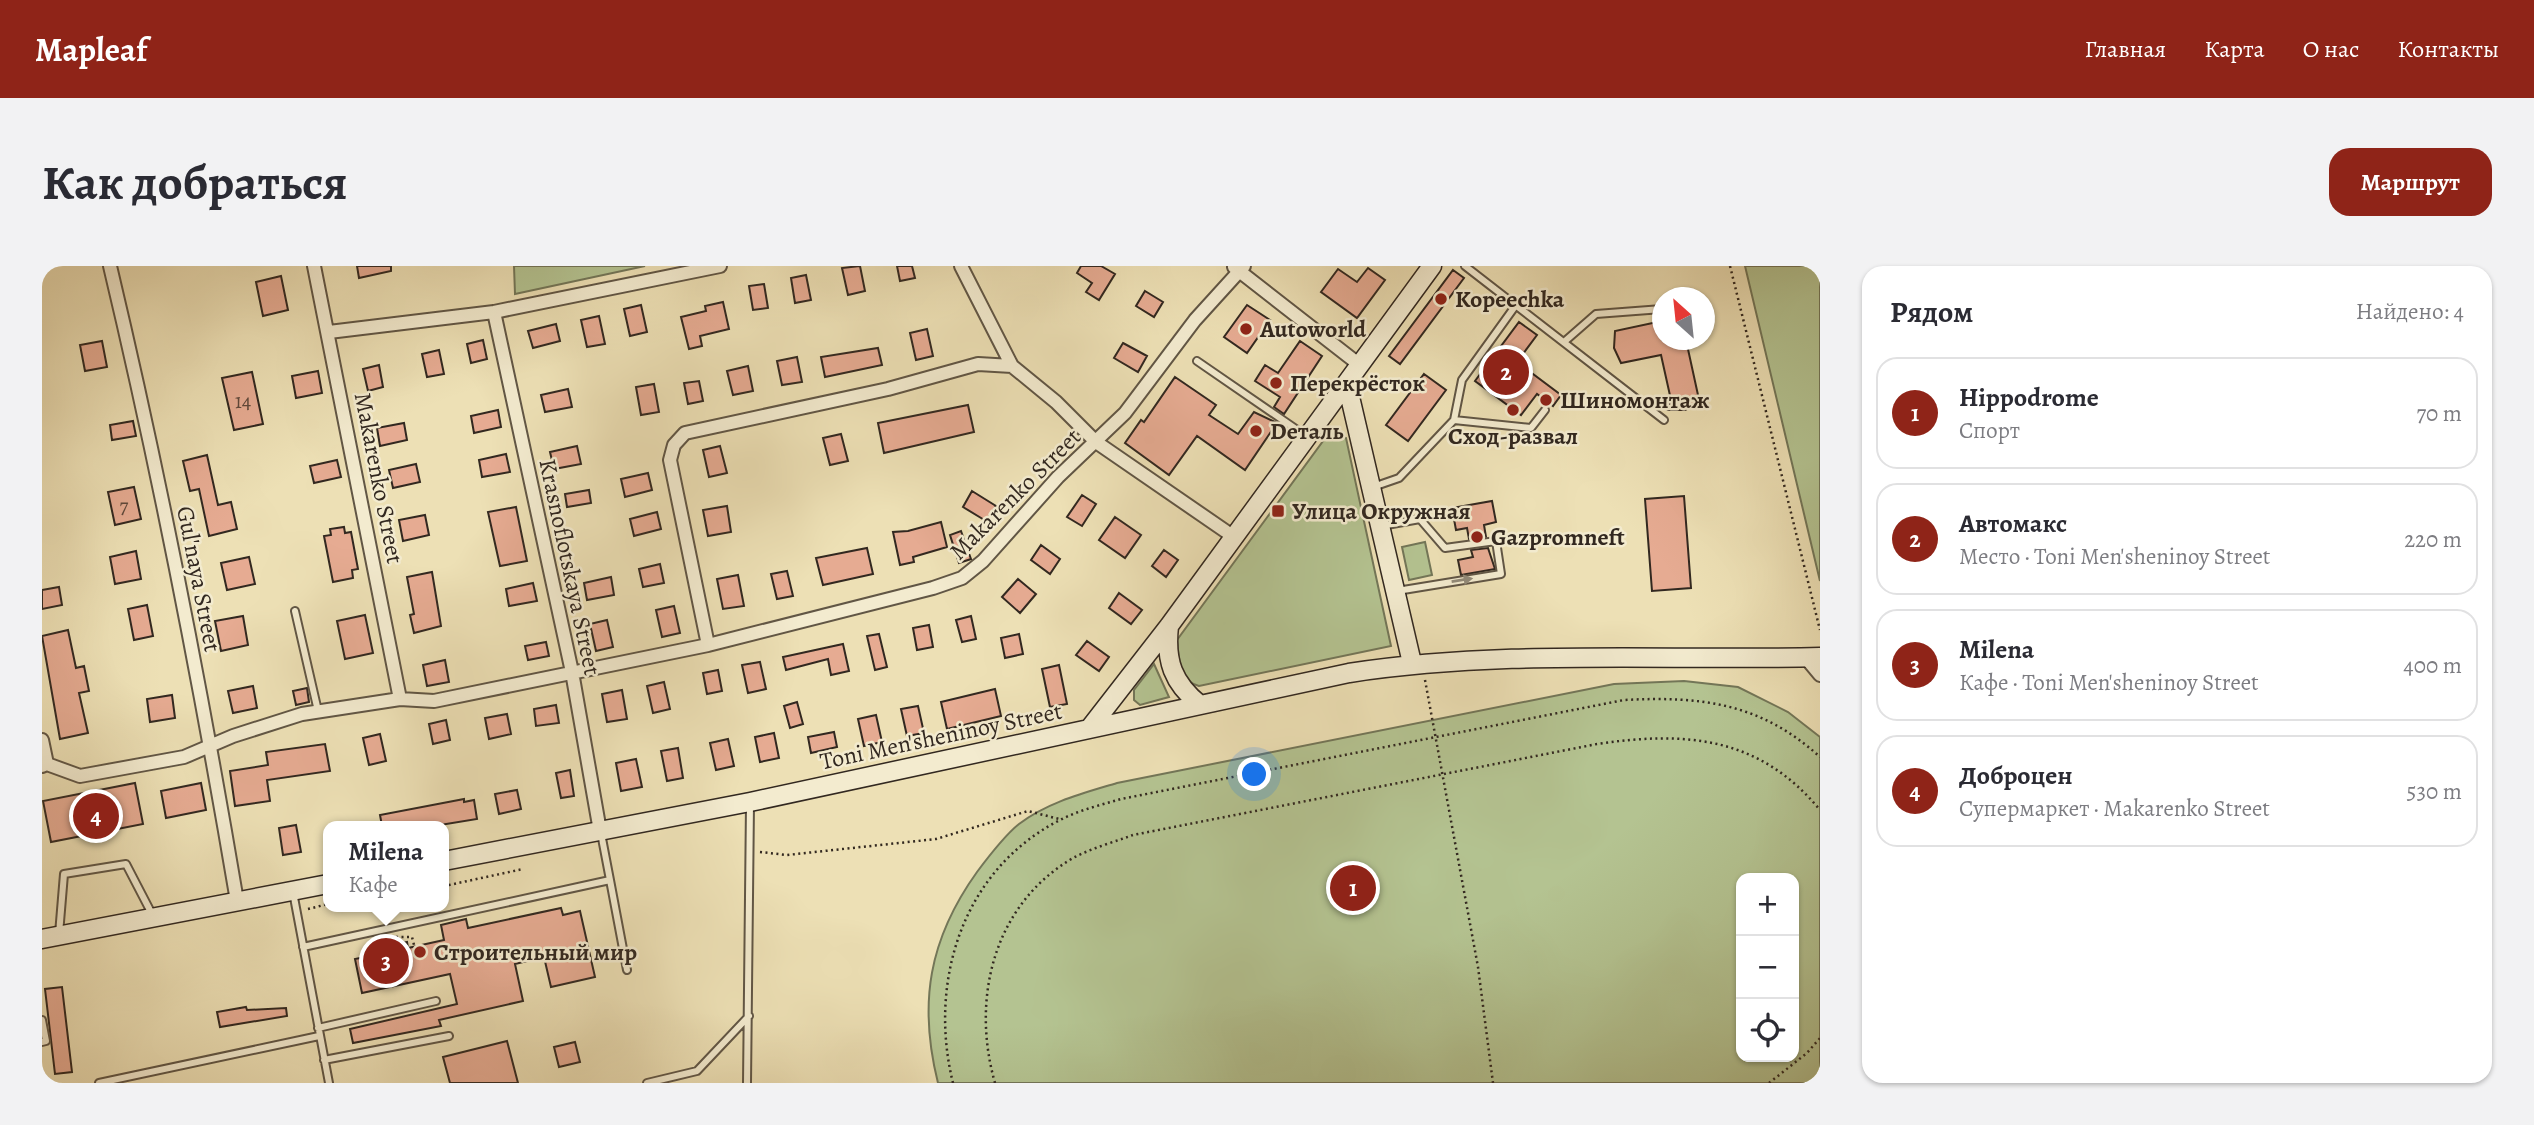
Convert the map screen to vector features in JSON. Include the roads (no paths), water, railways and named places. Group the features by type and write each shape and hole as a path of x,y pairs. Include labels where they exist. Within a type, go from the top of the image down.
{"main road":[{"name":"Toni Men'sheninoy Street","path":"449,860 750,802 1090,729 1169,626 1432,266"},
{"path":"1347,384 1395,591 1417,663"},
{"path":"1169,626 1167,646 1174,679 1200,705"},
{"path":"1090,729 1349,673 1417,663 1664,655 1813,657"},
{"path":"50,937 323,885"}],"street":[{"name":"Gul'naya Street","path":"110,266 146,416 210,745 236,901"},
{"name":"Makarenko Street","path":"314,266 400,699"},
{"path":"329,332 494,312 720,266"},
{"path":"961,266 1012,366 1056,402 1097,442 1234,537"},
{"name":"Makarenko Street","path":"44,765 79,776 184,757 210,745 318,711 400,699 435,701 708,645 933,588 962,578 984,561 1058,477 1125,413 1195,320 1239,268"},
{"path":"1239,268 1361,366"},
{"name":"Krasnoflotskaya Street","path":"494,312 572,673 600,831"},
{"path":"708,645 670,460 674,445 685,433 888,389 978,364 1012,366"},
{"path":"1813,657 1820,675"},
{"path":"42,740 44,765"}],"lane":[{"path":"1465,266 1664,420"},
{"path":"1371,487 1399,478 1454,420 1462,380 1516,305"},
{"path":"1564,342 1596,314 1652,310"},
{"path":"1197,360 1307,437"},
{"path":"1454,420 1531,428 1545,410"},
{"path":"1380,526 1420,519 1446,548 1496,541 1501,574 1395,591"},
{"path":"295,611 318,711"},
{"path":"747,1083 750,802"},
{"path":"600,831 626,970"},
{"path":"50,937 64,874 126,864 154,917"},
{"path":"303,947 610,880"},
{"path":"293,890 329,1083"},
{"path":"99,1083 134,1080 436,1001"},
{"path":"647,1083 697,1071 749,1016"},
{"path":"42,1020 46,1041 42,1042"},
{"path":"324,1060 449,1036"}],"place":[{"name":"Kopeechka","path":"1441,299"},
{"name":"Autoworld","path":"1246,329"},
{"name":"Автомакс","path":"1506,372"},
{"name":"Перекрёсток","path":"1276,383"},
{"name":"Шиномонтаж","path":"1546,400"},
{"name":"Сход-развал","path":"1513,410"},
{"name":"Dеталь","path":"1256,431"},
{"name":"Улица Окружная","path":"1278,511"},
{"name":"Gazpromneft","path":"1477,537"},
{"name":"Доброцен","path":"96,816"},
{"name":"Hippodrome","path":"1353,888"},
{"name":"Строительный мир","path":"420,952"},
{"name":"Milena","path":"386,961"}]}
